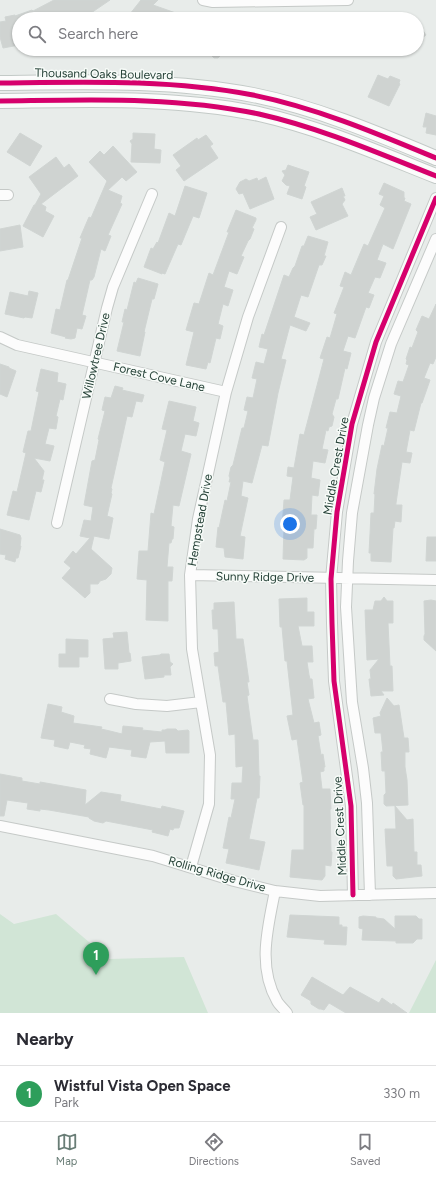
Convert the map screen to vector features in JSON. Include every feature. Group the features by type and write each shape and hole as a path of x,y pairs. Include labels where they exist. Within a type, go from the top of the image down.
{"main road":[{"name":"Thousand Oaks Boulevard","path":"0,83 93,82 186,85 254,96 324,114 366,129 436,158"},
{"path":"0,101 153,100 224,108 259,114 325,133 436,176"}],"street":[{"path":"203,0 213,2 348,0"},
{"name":"Willowtree Drive","path":"57,523 107,308 152,194"},
{"name":"Middle Crest Drive","path":"353,895 351,806 334,681 331,579 338,505 352,424 376,342 436,198"},
{"name":"Hempstead Drive","path":"191,867 209,804 210,755 192,649 190,575 198,519 226,392 248,317 281,227"},
{"name":"Middle Crest Drive","path":"370,895 367,803 352,702 346,607 348,562 355,491 374,398 391,344 436,239"},
{"name":"Forest Cove Lane","path":"0,337 17,345 226,392"},
{"path":"360,394 374,398"},
{"name":"Sunny Ridge Drive","path":"190,575 436,580"},
{"path":"110,699 136,704 167,706 201,702"},
{"path":"343,744 359,741"},
{"name":"Rolling Ridge Drive","path":"0,826 152,856 234,881 275,890 320,896 436,894"},
{"path":"275,890 265,949 270,985 277,1002 287,1013"}],"green space":[{"path":"0,914 14,924 56,914 109,959 184,957 208,1013 0,1013"},
{"path":"436,960 436,1013 409,1013"}],"building":[{"path":"54,0 110,0 92,12 26,12 33,11"},
{"path":"141,0 158,0 153,5 173,12 132,12"},
{"path":"12,16 12,46 3,48 0,37 0,22 6,21 5,17"},
{"path":"212,56 220,56 218,58 214,58"},
{"path":"378,75 388,79 390,76 400,80 400,84 389,106 368,97"},
{"path":"426,113 436,116 436,135 426,133 427,127 423,127"},
{"path":"20,133 42,146 30,166 7,152"},
{"path":"133,133 155,134 154,149 161,150 160,163 131,162 132,144 130,141 133,139"},
{"path":"206,135 213,144 210,146 218,158 184,181 176,170 181,166 173,155 197,138 198,140"},
{"path":"113,146 137,172 126,181 122,177 108,190 122,196 120,203 122,204 108,235 111,236 105,251 101,249 94,277 90,280 82,315 86,316 82,329 77,328 75,338 65,338 66,337 51,333 56,309 60,310 67,280 82,238 80,238 89,217 91,218 107,181 89,162 100,151 104,155"},
{"path":"56,157 64,168 69,164 78,176 41,204 46,207 45,211 54,216 43,237 23,226 41,194 29,177"},
{"path":"288,165 309,172 304,186 306,187 302,199 287,194 290,186 286,185 282,181 285,175 282,171 286,170"},
{"path":"266,177 274,199 250,209 243,193 239,194 236,189 240,182 246,179 249,181 257,178 258,181"},
{"path":"384,183 404,192 404,201 411,204 393,249 383,244 377,260 386,263 380,278 375,277 368,293 374,295 369,308 366,307 355,338 348,336 343,351 351,353 347,369 345,368 338,399 336,399 332,414 334,417 332,426 329,427 328,431 326,430 322,449 328,450 325,463 313,461 311,478 320,480 318,496 312,495 311,515 317,515 316,529 314,529 313,548 307,548 307,558 304,560 283,559 284,528 282,528 284,500 290,500 293,477 287,476 288,467 294,468 300,434 304,435 324,359 320,358 327,337 330,338 337,314 334,313 344,287 340,286 345,272 351,275 364,244 368,246 385,208 380,205 384,196 379,194"},
{"path":"185,186 207,193 199,218 193,216 181,245 178,244 165,274 162,274 144,267 151,248 153,249 157,242 158,243 169,213 175,216"},
{"path":"342,188 345,200 342,204 348,216 316,230 310,217 317,214 311,202"},
{"path":"236,210 256,218 256,220 252,228 254,229 250,239 241,256 244,257 237,274 229,271 224,287 233,290 228,306 223,304 218,324 223,326 220,339 216,338 210,363 208,362 206,369 186,365 194,332 186,330 194,303 199,304 209,273 213,275"},
{"path":"20,225 23,247 0,251 0,229"},
{"path":"308,236 328,242 324,256 326,256 322,265 319,265 308,297 301,295 294,317 310,323 306,331 290,325 281,359 286,360 268,446 262,445 252,483 243,481 241,496 248,498 240,536 245,537 243,559 225,557 224,548 216,547 218,527 219,528 225,500 227,501 231,482 229,482 229,476 231,467 233,465 242,428 244,428 248,411 244,410 247,397 253,398 257,379 252,378 256,362 264,364 268,349 259,347 262,334 264,335 284,275 289,277 295,266 302,246 304,246"},
{"path":"138,278 158,284 154,299 152,299 140,356 117,351 124,322 122,322 125,309 127,310 134,282 136,283"},
{"path":"29,291 38,293 32,318 5,314 10,292 28,296"},
{"path":"436,304 436,357 433,364 430,363 424,378 430,380 421,403 414,431 410,430 406,452 412,453 410,463 402,462 396,503 396,505 402,505 401,522 395,521 393,528 391,562 371,561 371,553 369,553 371,513 374,513 374,494 377,469 382,445 384,446 390,412 397,413 401,396 394,394 398,381 403,382 409,365 406,364 406,359 410,347 412,348 418,332 416,330 422,316 429,319"},
{"path":"0,364 16,371 7,397 0,394"},
{"path":"41,369 58,373 57,382 66,384 63,400 60,399 56,416 58,417 56,429 49,428 45,444 54,446 50,461 34,458 44,471 42,480 44,480 41,492 36,491 29,520 7,515 13,491 17,492 26,453 23,452 28,431 31,431 39,392 36,391"},
{"path":"115,386 123,388 122,390 144,395 142,402 136,401 132,417 127,416 111,488 112,494 107,516 113,518 109,539 94,536 91,549 112,568 111,574 98,584 90,584 90,593 85,598 62,578 71,568 64,562 73,551 76,554 90,538 80,536 84,520 91,521 93,507 84,505 92,461 95,460 98,439 105,411 102,410 105,397 111,398"},
{"path":"169,401 196,407 193,421 199,423 196,436 185,434 181,451 191,454 179,506 173,505 171,526 174,527 173,539 171,543 169,543 167,567 173,567 172,581 168,581 168,621 146,620 147,580 137,579 139,551 148,551 151,513 154,514 165,462 160,460 167,430 162,429"},
{"path":"0,529 20,535 21,546 18,558 16,558 15,562 5,559 6,555 0,554"},
{"path":"427,537 436,537 436,561 426,561"},
{"path":"384,597 387,601 393,601 393,623 388,623 393,691 381,691 384,695 371,696 369,679 371,679 370,670 379,659 367,660 365,610 373,610 375,601 381,601"},
{"path":"307,598 307,612 314,612 314,626 298,626 302,646 312,646 313,662 307,662 310,679 312,679 314,698 308,699 314,723 319,722 321,735 318,736 321,755 323,754 325,767 324,771 320,772 322,789 330,789 331,866 325,865 325,876 322,880 290,877 292,850 304,850 304,805 300,783 303,782 297,739 292,740 287,716 293,715 287,661 285,661 282,627 280,627 279,599"},
{"path":"424,601 436,601 436,651 424,640"},
{"path":"234,602 236,639 243,639 249,682 247,682 249,695 247,696 253,740 258,740 260,776 259,798 257,798 249,839 265,842 259,870 226,863 229,849 223,848 229,817 231,818 235,799 231,799 232,783 242,783 243,766 236,767 235,734 229,735 226,702 223,702 218,666 215,666 214,653 219,652 218,629 213,629 212,610 214,610 214,603"},
{"path":"127,632 131,661 118,663 118,669 105,669 103,639 114,638 113,633"},
{"path":"66,639 88,640 88,657 79,657 79,667 59,667 59,654 66,654"},
{"path":"169,654 170,662 173,664 170,667 171,675 145,679 142,657"},
{"path":"387,698 394,706 399,705 404,738 408,738 409,752 405,752 405,767 408,805 386,806 384,804 384,795 386,793 385,771 382,771 381,752 383,752 381,733 375,733 373,718 381,716 380,713"},
{"path":"48,704 62,707 61,712 74,716 73,723 102,727 101,729 122,734 123,726 162,732 162,730 167,729 176,729 178,731 188,730 189,753 166,753 165,741 150,742 146,758 131,756 132,750 109,747 106,758 90,754 91,749 84,748 85,745 70,742 68,749 54,746 55,740 41,738"},
{"path":"0,774 22,778 22,781 40,784 40,782 86,790 85,805 101,792 121,795 120,801 161,809 162,806 184,811 179,828 174,828 173,830 170,829 168,836 152,832 153,830 106,821 103,823 94,821 89,817 49,810 40,809 40,811 27,809 28,803 7,800 4,816 0,816"},
{"path":"395,806 407,820 413,819 414,852 417,852 417,865 421,865 422,876 396,879 393,876 393,866 387,866 385,829 396,829"},
{"path":"290,915 339,917 339,925 342,925 342,927 347,927 346,945 324,944 325,940 287,937"},
{"path":"363,916 384,919 395,929 395,916 416,916 419,919 422,919 422,939 417,939 413,943 362,940 363,929 359,928 359,917"},
{"path":"312,977 343,995 350,987 379,1003 382,998 392,1005 393,1003 407,1013 346,1013 329,1003 324,1010 319,1009 311,1004 311,1001 301,995"}],"cycle path":[{"path":"0,83 95,82 158,84 190,86 253,95 277,100 323,114 436,158"},
{"path":"0,101 130,100 195,104 227,108 259,114 305,126 436,176"},
{"path":"353,895 351,806 334,681 331,579 337,512 352,424 376,342 436,198"}],"place":[{"name":"Wistful Vista Open Space","path":"96,975"}]}
